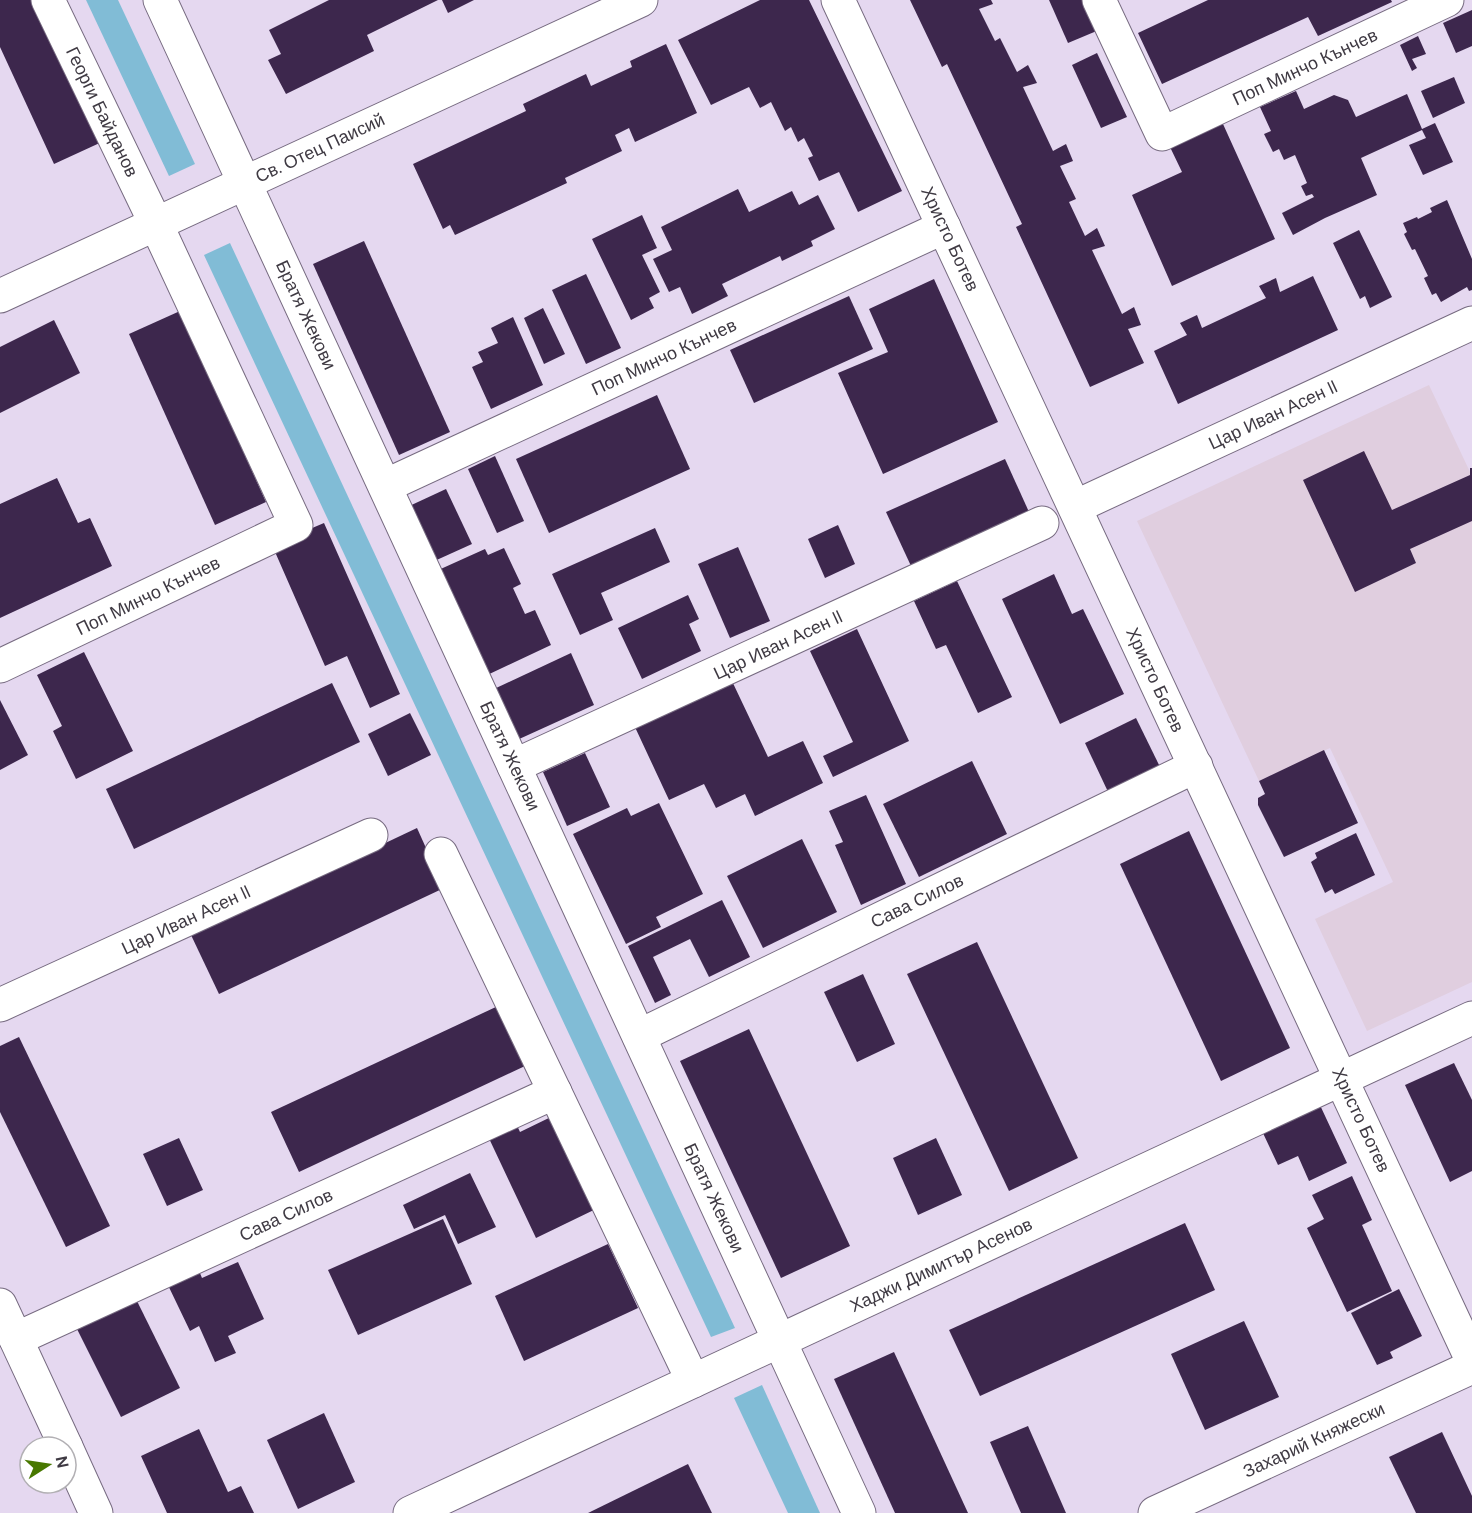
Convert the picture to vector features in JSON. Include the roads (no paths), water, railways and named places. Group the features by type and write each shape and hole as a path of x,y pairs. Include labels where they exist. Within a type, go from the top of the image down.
{"street":[{"name":"Георги Байданов","path":"48,0 156,224 296,525"},
{"name":"Братя Жекови","path":"160,0 859,1513"},
{"name":"Св. Отец Паисий","path":"0,296 641,0"},
{"name":"Христо Ботев","path":"838,0 1472,1360"},
{"name":"Поп Минчо Кънчев","path":"1099,0 1162,134 1447,0"},
{"name":"Поп Минчо Кънчев","path":"385,486 944,226"},
{"name":"Цар Иван Асен II","path":"1075,507 1472,323"},
{"name":"Цар Иван Асен II","path":"514,766 1042,523"},
{"name":"Поп Минчо Кънчев","path":"0,666 296,525"},
{"name":"Сава Силов","path":"639,1036 1196,766"},
{"name":"Цар Иван Асен II","path":"0,1005 371,835"},
{"path":"441,854 693,1381"},
{"name":"Хаджи Димитър Асенов","path":"410,1513 1472,1018"},
{"name":"Сава Силов","path":"16,1339 555,1092"},
{"path":"0,1305 60,1435"},
{"name":"Захарий Княжески","path":"1155,1513 1472,1367"},
{"path":"78,1473 96,1513"}],"water":[{"path":"86,0 118,0 195,164 169,176"},
{"path":"230,243 735,1328 711,1337 204,255"},
{"path":"762,1385 820,1513 788,1513 734,1398"}]}
